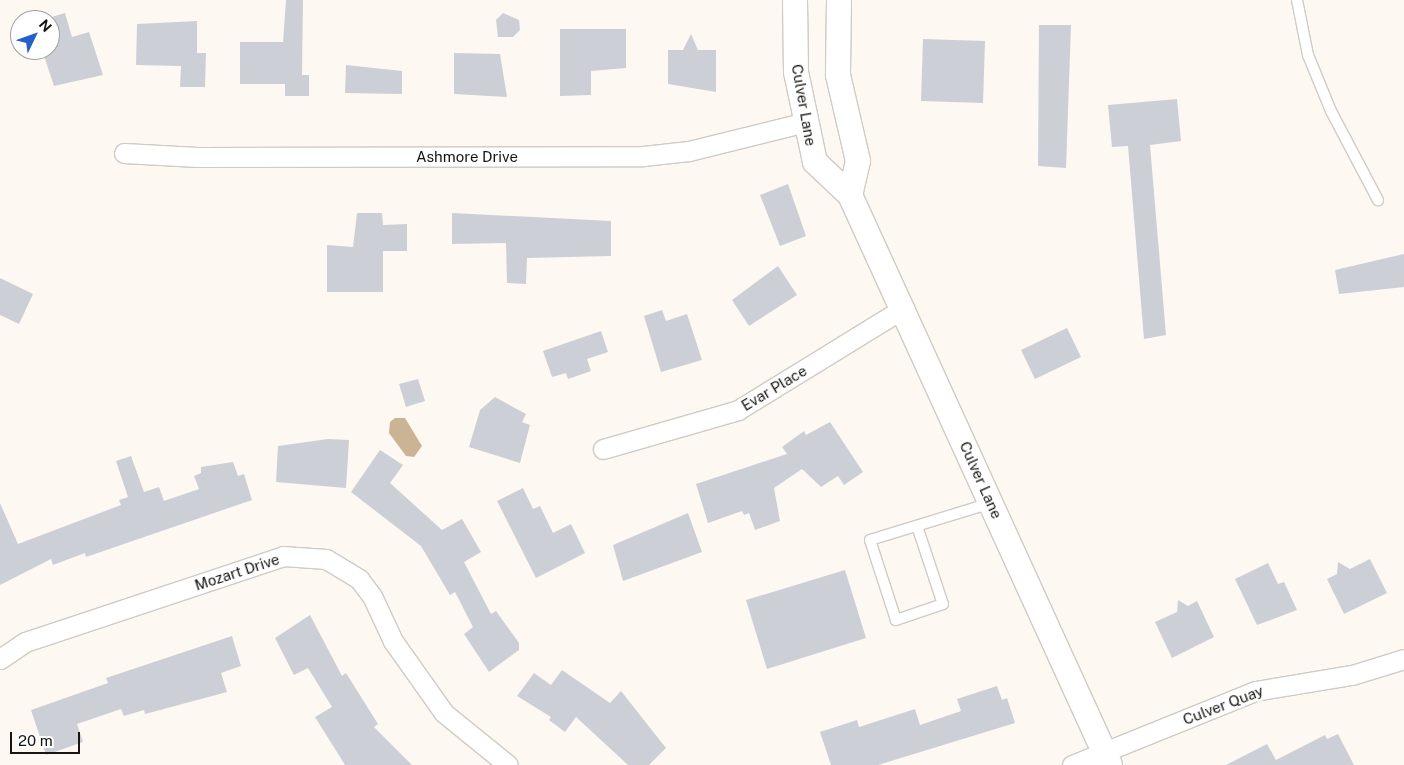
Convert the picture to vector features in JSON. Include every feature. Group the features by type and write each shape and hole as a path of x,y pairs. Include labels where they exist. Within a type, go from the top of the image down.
{"street":[{"name":"Culver Lane","path":"794,0 796,72 815,162 850,196 904,308 1108,759"},
{"path":"839,0 838,75 858,161 850,196"},
{"name":"Ashmore Drive","path":"124,153 197,157 643,156 689,151 806,122"},
{"name":"Evar Place","path":"603,449 738,410 904,308"},
{"name":"Mozart Drive","path":"0,659 24,642 283,556 326,559 359,579 372,596 398,648 444,713 508,765"},
{"name":"Culver Quay","path":"1072,765 1108,759 1255,691 1352,675 1404,659"}],"lane":[{"path":"1297,0 1308,55 1331,112 1378,200"},
{"path":"917,526 942,604 896,620 870,540 991,503"}],"shaded area":[{"path":"395,418 405,418 422,446 414,457 406,456 389,433 390,422"}],"building":[{"path":"286,0 303,0 302,75 309,75 309,96 285,96 285,84 240,84 240,42 283,42"},
{"path":"65,13 72,37 89,32 103,75 54,86 45,60 60,60 60,15"},
{"path":"503,13 519,20 520,30 513,37 498,37 496,20"},
{"path":"197,21 197,53 206,53 205,87 180,87 181,66 136,65 137,24"},
{"path":"1039,25 1071,25 1066,168 1038,166"},
{"path":"560,29 626,29 626,68 591,71 591,95 560,96"},
{"path":"691,34 698,50 716,50 716,92 668,84 668,50 683,50"},
{"path":"923,39 985,41 983,103 921,101"},
{"path":"454,53 500,54 507,97 454,94"},
{"path":"346,65 402,71 402,94 345,93"},
{"path":"1177,99 1181,141 1150,145 1166,335 1144,339 1128,146 1112,147 1108,105"},
{"path":"788,184 806,236 780,246 760,195"},
{"path":"357,213 382,213 383,225 407,224 407,251 383,251 383,292 327,292 327,245 353,247"},
{"path":"452,213 611,221 611,256 527,258 526,284 507,283 506,243 452,244"},
{"path":"1404,254 1404,287 1339,294 1335,270"},
{"path":"778,266 797,295 749,326 732,300"},
{"path":"0,278 33,294 19,324 0,315"},
{"path":"662,310 666,321 687,314 702,360 661,372 644,316"},
{"path":"1067,328 1081,357 1035,379 1021,350"},
{"path":"601,331 608,352 587,359 591,371 568,379 566,373 552,377 543,351"},
{"path":"418,379 425,401 406,407 399,384"},
{"path":"495,397 526,414 522,422 530,425 520,463 469,447 480,410"},
{"path":"830,422 863,472 844,485 838,476 821,487 802,469 774,488 780,521 755,530 749,513 744,515 742,511 708,523 696,484 787,454 782,447 804,431 806,435"},
{"path":"328,439 349,440 346,488 276,482 278,446"},
{"path":"380,450 403,465 390,483 442,530 462,519 481,552 464,562 491,614 496,611 519,643 519,650 489,672 464,634 473,627 455,592 450,595 421,546 351,492"},
{"path":"131,456 144,492 159,487 164,501 199,489 194,476 201,473 201,467 233,462 238,476 244,474 252,500 86,557 85,553 53,565 51,559 0,585 0,503 18,544 121,505 119,500 128,497 116,461"},
{"path":"523,488 533,509 540,506 553,533 571,524 585,553 536,578 497,501"},
{"path":"688,513 702,552 623,581 613,545"},
{"path":"1370,559 1387,593 1344,614 1327,579 1337,574 1338,562 1350,569"},
{"path":"1268,563 1278,584 1284,582 1297,610 1257,625 1235,579"},
{"path":"845,570 866,638 767,669 746,600"},
{"path":"1178,600 1188,606 1197,601 1214,637 1172,658 1155,622 1177,612"},
{"path":"310,615 342,676 346,673 378,724 374,727 412,765 345,765 315,717 332,707 308,668 294,675 275,638"},
{"path":"232,636 241,666 221,673 227,692 145,714 144,710 124,716 121,709 77,724 83,742 46,755 31,710 108,683 106,678"},
{"path":"562,670 610,703 621,691 666,748 649,765 628,765 576,717 565,732 549,720 551,717 517,696 534,673 551,685"},
{"path":"997,686 1002,700 1007,698 1015,723 878,765 831,765 820,732 857,720 859,727 915,709 920,725 961,711 957,699"},
{"path":"1338,734 1354,765 1226,765 1267,744 1276,760 1325,735 1327,739"}]}
